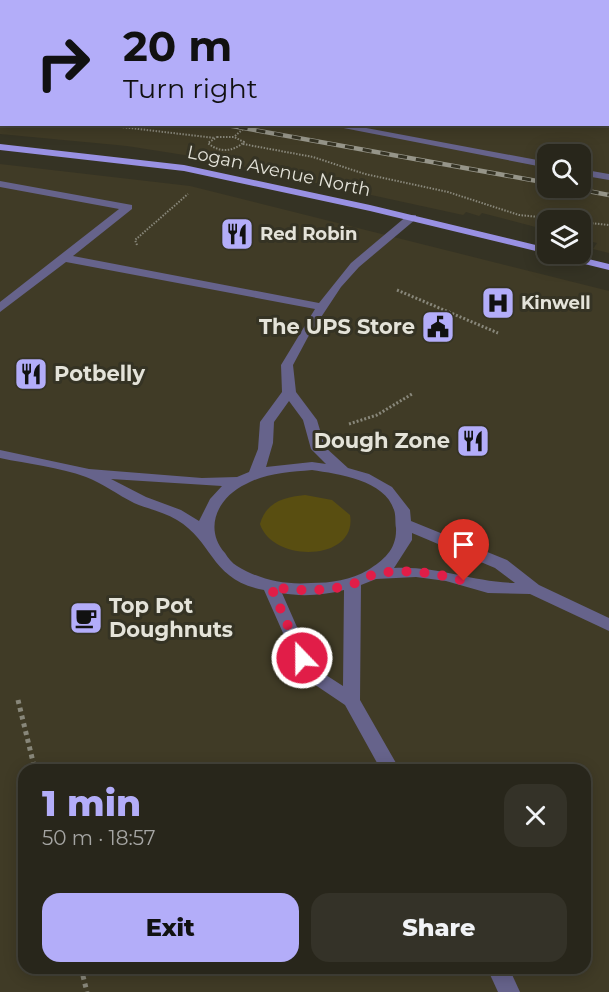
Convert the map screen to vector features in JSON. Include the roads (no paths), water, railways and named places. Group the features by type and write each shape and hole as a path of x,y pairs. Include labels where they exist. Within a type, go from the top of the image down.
{"main road":[{"name":"Logan Avenue North","path":"0,147 184,168 412,217 537,248"},
{"path":"591,263 609,267"}],"street":[{"path":"338,126 537,163"},
{"path":"591,174 609,177"},
{"path":"0,184 128,207 0,308"},
{"path":"341,469 318,449 309,420 289,392 287,365 322,307 355,265 412,217"},
{"path":"64,258 322,307"},
{"path":"206,537 206,520 213,503 247,478 263,459 269,436 267,422 289,392"},
{"path":"0,454 89,473 202,482 247,478 292,467 341,469 366,478 386,491 400,507 407,525 404,543 394,560 375,574 353,584 327,590 299,591 271,587 248,580 229,569 213,554 206,537 188,518 168,508 142,500 89,473"},
{"path":"407,525 501,564 533,589 609,625"},
{"path":"375,574 416,572 447,576 488,588 533,589"},
{"path":"351,700 354,660 351,615 353,584"},
{"path":"271,587 308,672 351,700 388,764"},
{"path":"500,974 508,992"}],"railway":[{"path":"232,126 537,181"},
{"path":"591,192 609,195"}],"place":[{"name":"Red Robin","path":"237,234"},
{"name":"Kinwell","path":"498,303"},
{"name":"The UPS Store","path":"438,327"},
{"name":"Potbelly","path":"31,374"},
{"name":"Dough Zone","path":"473,441"},
{"name":"Top Pot Doughnuts","path":"86,618"}]}
